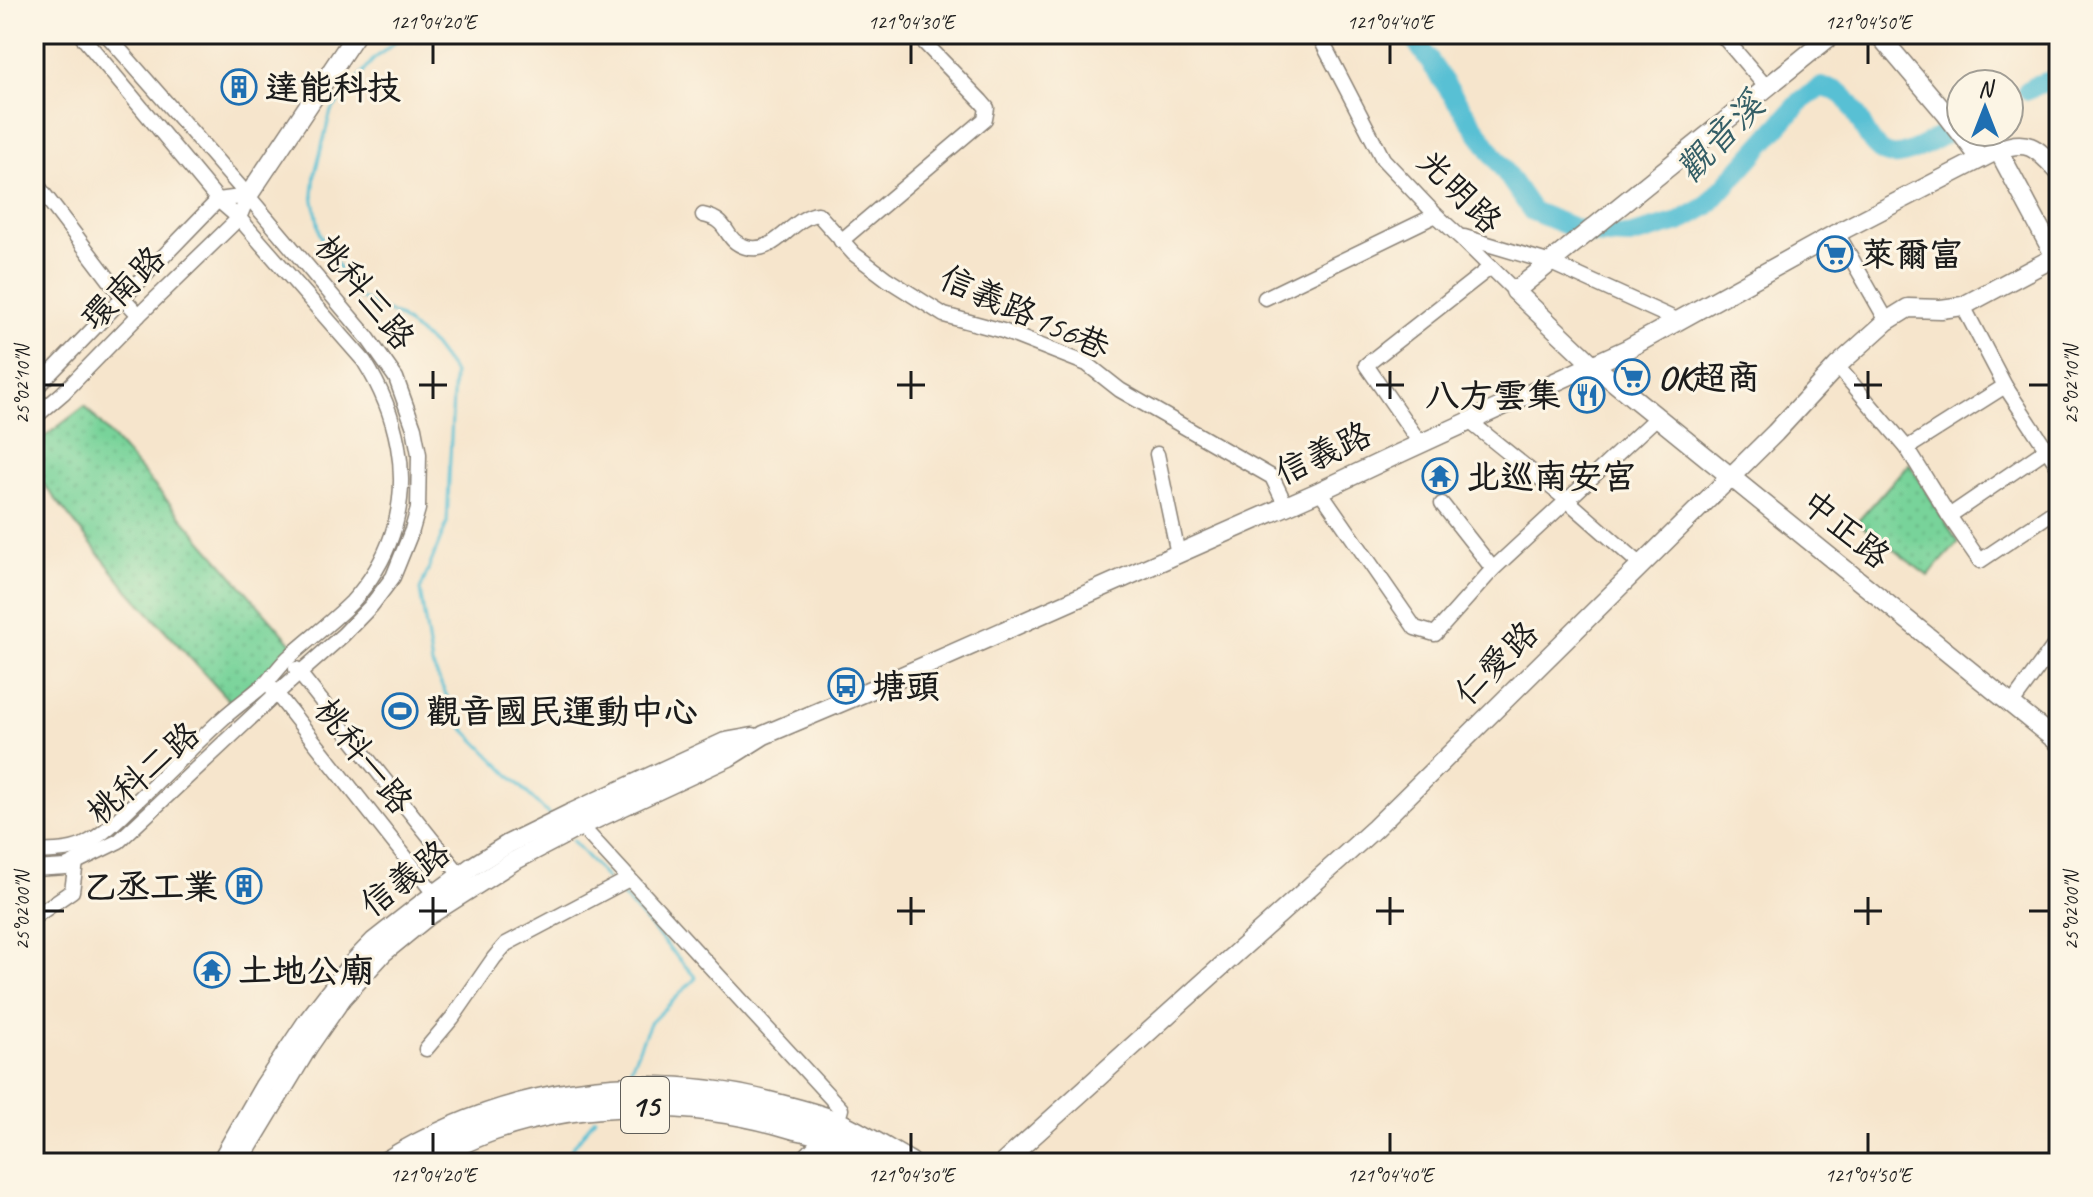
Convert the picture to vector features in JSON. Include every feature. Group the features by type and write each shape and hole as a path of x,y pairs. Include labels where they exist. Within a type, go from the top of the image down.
{"main road":[{"name":"15","path":"386,1163 459,1125 522,1103 588,1090 622,1089 688,1089 755,1099 909,1163"},
{"name":"15","path":"416,1163 494,1129 566,1111 654,1104 732,1113 831,1130 872,1163"}],"street":[{"name":"桃科三路","path":"80,34 218,200 239,218 364,361 387,403 402,471 401,499 385,554 352,601 287,659 272,688"},
{"name":"桃科三路","path":"106,34 367,337 396,378 414,428 419,454 418,509 393,577 371,606 300,674 272,688"},
{"name":"環南路","path":"34,418 239,218 248,196 356,34"},
{"path":"841,241 985,119 987,108 916,34"},
{"name":"光明路","path":"1318,34 1383,159 1436,215 1593,365"},
{"path":"1721,34 1767,88"},
{"path":"1515,291 1833,34"},
{"path":"1887,37 1989,154 2057,261"},
{"path":"1989,154 2012,144 2027,145 2039,151 2059,172"},
{"name":"信義路","path":"220,1163 264,1086 327,995 374,941 465,882 508,844 573,824 729,757 764,735 1320,491 1593,365 1989,154"},
{"path":"34,181 139,315"},
{"path":"218,200 248,196"},
{"name":"環南路","path":"34,390 218,200"},
{"name":"信義路156巷","path":"703,215 722,222 734,241 755,249 767,247 814,214 821,216 854,254 944,315 1003,331 1087,364 1120,390 1272,477 1286,506"},
{"path":"1265,298 1436,215"},
{"path":"1837,233 1887,321"},
{"path":"1460,237 1557,258 1679,321"},
{"name":"仁愛路","path":"1003,1163 1375,828 1731,477 1837,366 1887,321 1908,308 1963,306 2057,261"},
{"path":"1420,443 1366,365 1487,270"},
{"path":"1963,306 2005,386 2059,468"},
{"name":"中正路","path":"1593,365 2059,743"},
{"path":"1837,366 1907,448 1980,561 2059,508"},
{"path":"1907,448 2005,386"},
{"path":"1320,491 1415,628 1435,634 1493,569 1657,417"},
{"path":"1469,421 1641,565"},
{"path":"1949,516 2047,449"},
{"path":"1157,454 1178,554"},
{"path":"1442,504 1493,569"},
{"path":"2011,705 2059,639"},
{"name":"桃科一路","path":"287,659 465,882"},
{"name":"桃科一路","path":"272,688 439,900"},
{"name":"桃科二路","path":"34,852 58,851 86,844 109,828 223,718 272,688"},
{"name":"桃科二路","path":"34,869 66,867 119,841 272,688"},
{"path":"573,824 629,879 841,1109 831,1130 799,1163"},
{"path":"34,917 72,891 76,862"},
{"path":"426,1049 506,944 629,879"},
{"name":"信義路","path":"238,1163 308,1047 342,998 384,952 439,900"}],"green space":[{"path":"85,406 293,645 231,703 123,584 34,472 34,445"},
{"path":"1909,463 1958,543 1928,576 1857,522"}],"waterway":[{"path":"405,34 373,60 331,111 315,173 313,195 320,234 354,295 398,316 433,345 454,373 447,523 420,590 432,665 461,726 551,817"},
{"name":"觀音溪","path":"1411,34 1532,211 1589,234 1629,236 1679,222 1707,206 1802,100 1821,87 1844,96 1872,142 1888,154 1910,152 1945,134"},
{"name":"觀音溪","path":"2028,90 2059,78"},
{"path":"572,840 607,879"},
{"path":"621,894 696,978 650,1023 624,1079"},
{"path":"561,1163 595,1118"}],"place":[{"name":"達能科技","path":"239,87"},
{"name":"萊爾富","path":"1835,254"},
{"name":"OK超商","path":"1632,377"},
{"name":"八方雲集","path":"1587,395"},
{"name":"北巡南安宮","path":"1440,476"},
{"name":"塘頭","path":"846,686"},
{"name":"觀音國民運動中心","path":"400,711"},
{"name":"乙丞工業","path":"244,886"},
{"name":"土地公廟","path":"212,970"}]}
